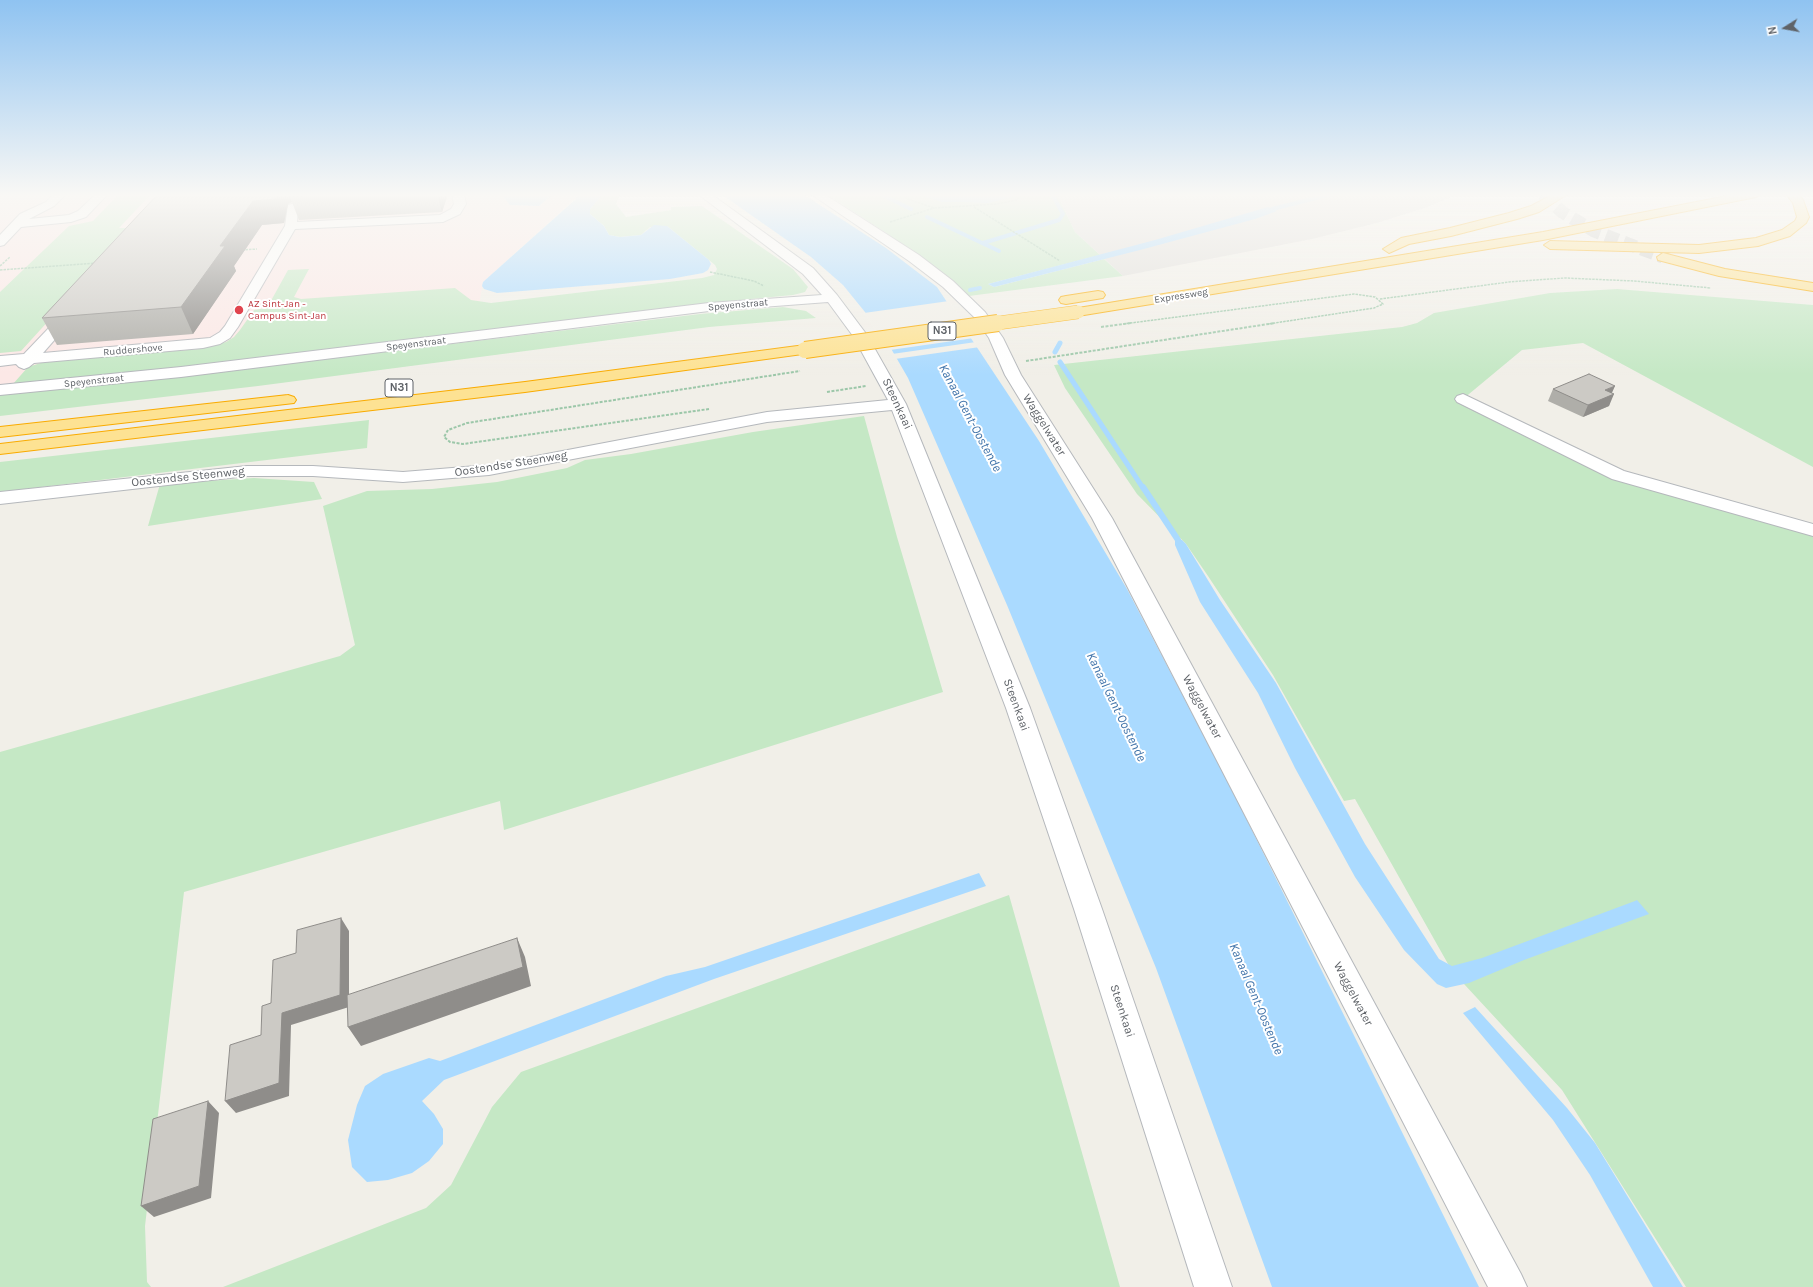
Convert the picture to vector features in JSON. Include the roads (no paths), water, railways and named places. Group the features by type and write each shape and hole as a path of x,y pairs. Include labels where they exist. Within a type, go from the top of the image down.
{"highway":[{"path":"1223,276 1358,254"},
{"name":"Expressweg","path":"801,344 1078,312 1221,290 1434,254"},
{"path":"1663,257 1730,274 1813,287"},
{"name":"N31","path":"0,449 510,389 801,344 1113,293"},
{"name":"N31","path":"0,432 801,344"}],"street":[{"name":"Ruddershove","path":"0,361 203,344 215,341 225,335 231,327 274,254"},
{"name":"Steenkaai","path":"785,254 808,271 832,298 860,335 893,393 1018,708 1088,909 1213,1287"},
{"name":"Waggelwater","path":"908,254 963,297 980,315 996,338 1013,375 1102,518 1508,1287"},
{"name":"Speyenstraat","path":"0,390 181,372 709,307 832,298"},
{"path":"0,390 80,302"},
{"name":"Oostendse Steenweg","path":"0,498 247,471 313,472 403,477 489,470 893,393"},
{"path":"1463,399 1618,475 1813,530"}],"water":[{"path":"514,254 702,254 709,260 711,264 708,270 703,273 670,279 497,293 484,289 482,286 483,282"},
{"name":"Kanaal Gent-Oostende","path":"807,254 894,254 937,287 1039,441 1127,589 1229,784 1479,1287 1272,1287 1156,968 1007,605 908,378 882,333 843,285"},
{"path":"1102,254 1124,254 994,287 988,284"},
{"path":"1175,540 1182,540 1186,544 1220,600 1276,683 1365,844 1439,959 1452,966 1482,958 1637,900 1649,914 1524,960 1469,983 1446,988 1437,984 1404,950 1355,877 1295,768 1258,693 1200,602 1175,545"},
{"path":"979,873 986,886 714,979 444,1080 422,1101 434,1114 443,1129 443,1144 429,1161 412,1173 388,1180 367,1182 352,1167 348,1140 357,1105 365,1086 383,1074 429,1058 440,1061 666,976 705,967"},
{"path":"1475,1007 1567,1108 1595,1143 1683,1287 1653,1287 1590,1175 1553,1120 1463,1013"}],"waterway":[{"path":"970,290 980,288"},
{"path":"1055,352 1060,343"},
{"path":"1060,362 1143,488"},
{"path":"1143,487 1178,540"}],"tunnel":[{"path":"1655,254 1663,257"}],"place":[{"name":"AZ Sint-Jan - Campus Sint-Jan","path":"239,310"}]}
